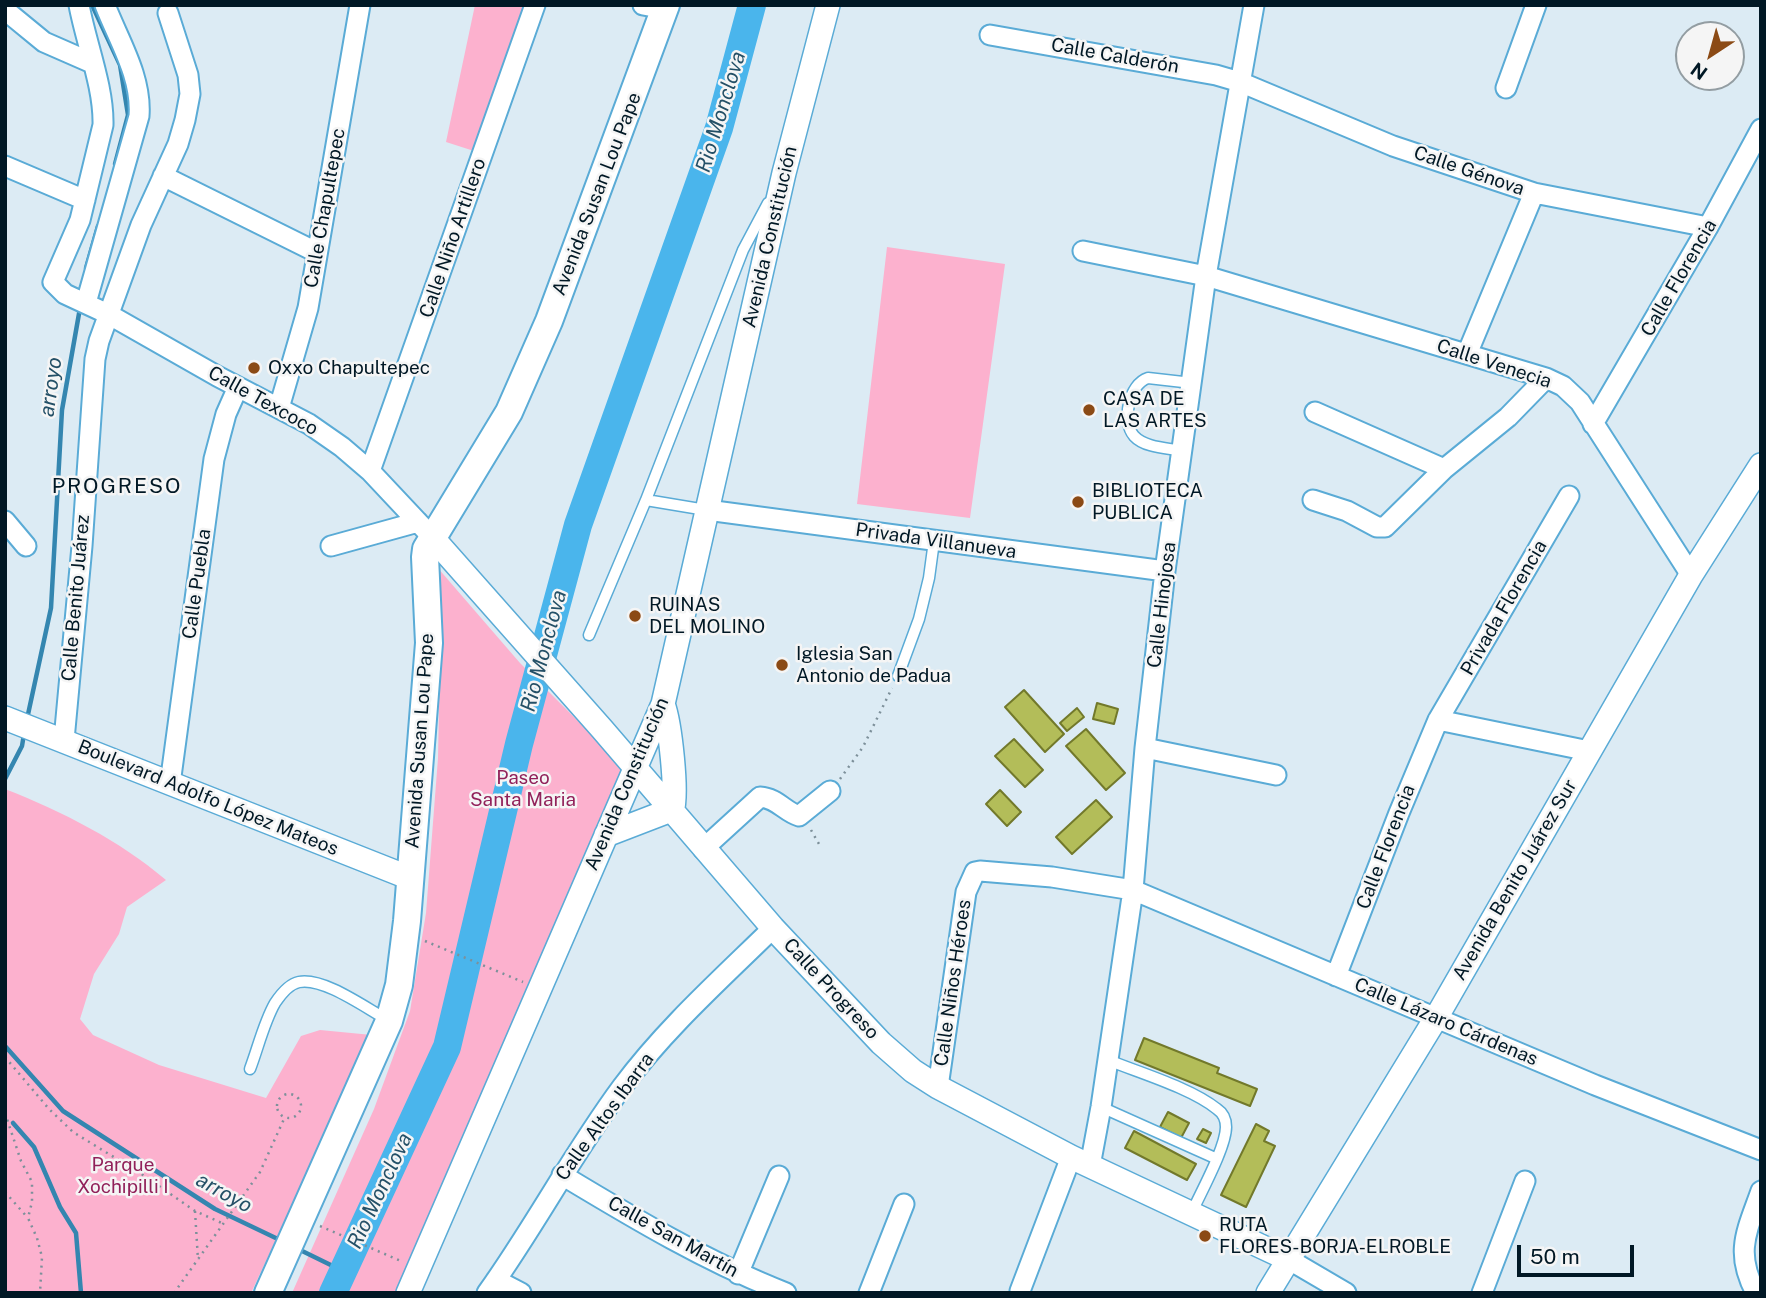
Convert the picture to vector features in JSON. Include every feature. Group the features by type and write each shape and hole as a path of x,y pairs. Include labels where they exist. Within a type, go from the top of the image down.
{"main road":[{"name":"Avenida Susan Lou Pape","path":"268,1293 389,1021 398,985 410,878 429,643 425,557 433,538 509,412 553,310 658,6"}],"street":[{"path":"79,5 103,111 103,125 74,236 53,282 65,294 108,314"},
{"path":"86,303 139,116 140,101 136,80 105,5"},
{"name":"Calle Chapultepec","path":"279,408 308,308 360,5"},
{"name":"Calle Niño Artillero","path":"370,471 535,5"},
{"name":"Avenida Constitución","path":"408,1293 663,704 784,173 828,5"},
{"name":"Calle Hinojosa","path":"1020,1291 1081,1161 1101,1107 1132,890 1165,571 1206,276 1254,5"},
{"path":"1506,88 1536,5"},
{"path":"5,9 44,42 92,63"},
{"name":"Calle Benito Juárez","path":"60,739 82,546 95,359 108,314 141,225 178,144 190,94 188,75 168,13"},
{"name":"Calle Calderón","path":"990,34 1143,60 1240,82"},
{"name":"Calle Génova","path":"1240,82 1394,146 1534,193 1709,227"},
{"name":"Calle Florencia","path":"1593,424 1709,227 1761,129"},
{"path":"5,166 85,200"},
{"path":"163,176 316,253"},
{"path":"1467,354 1534,193"},
{"name":"Calle Venecia","path":"1083,251 1206,276 1546,378 1572,393 1691,575"},
{"name":"Calle Texcoco","path":"108,314 309,424 370,471 433,538"},
{"path":"1313,500 1347,511 1377,527 1385,527 1444,469 1495,429 1546,378"},
{"name":"Calle Puebla","path":"170,784 214,459 226,414 238,387"},
{"path":"1315,412 1444,469"},
{"name":"Avenida Benito Juárez Sur","path":"1268,1293 1436,1018 1691,575 1761,466"},
{"name":"Privada Florencia","path":"1438,720 1569,496"},
{"name":"Privada Villanueva","path":"707,510 1165,571"},
{"path":"5,521 26,545"},
{"path":"331,546 433,538"},
{"name":"Calle Progreso","path":"433,538 635,767 772,928 881,1043 913,1071 938,1087 1081,1161 1288,1259 1346,1293"},
{"path":"606,835 672,811 675,798 670,724 663,704"},
{"name":"Boulevard Adolfo López Mateos","path":"9,720 410,878"},
{"path":"1438,720 1589,751"},
{"name":"Calle Florencia","path":"1336,976 1438,720"},
{"path":"1145,748 1276,775"},
{"path":"703,849 760,797 769,798 799,816 830,791"},
{"name":"Calle Niños Héroes","path":"938,1087 966,892 972,875 980,871 1029,874 1132,890"},
{"name":"Calle Lázaro Cárdenas","path":"1132,890 1674,1117 1761,1150"},
{"name":"Calle Altos Ibarra","path":"492,1287 562,1175 616,1096 668,1033 772,928"},
{"name":"Calle San Martín","path":"562,1175 738,1274 786,1293"},
{"path":"738,1274 779,1176"},
{"path":"1482,1293 1525,1181"},
{"path":"1756,1293 1743,1261 1749,1225 1761,1191"},
{"path":"869,1293 904,1204"},
{"path":"492,1287 521,1293"}],"lane":[{"path":"589,635 646,500 743,250 784,173"},
{"path":"1182,451 1150,445 1135,438 1128,418 1134,389 1142,380 1148,378 1192,383"},
{"path":"646,500 707,510"},
{"path":"898,676 919,619 934,541"},
{"path":"250,1069 274,1005 289,986 299,982 326,986 389,1021"},
{"path":"1108,1060 1192,1094 1218,1109 1226,1119 1226,1130 1192,1213"},
{"path":"1101,1107 1215,1158"}],"path":[{"path":"830,791 847,772 863,747 898,676"},
{"path":"405,933 539,988"},
{"path":"5,1057 49,1109 73,1132 195,1211 225,1224"},
{"path":"287,1093 300,1100 299,1111 291,1119 284,1119 280,1115 278,1102 287,1093"},
{"path":"5,1113 21,1160 32,1182 32,1202 28,1218"},
{"path":"174,1293 260,1172 284,1119"},
{"path":"5,1192 28,1218 37,1238 42,1256 40,1293"},
{"path":"195,1211 198,1261"},
{"path":"301,1218 418,1268"}],"green space":[{"path":"475,5 525,5 474,151 446,142"},
{"path":"887,247 1005,264 970,518 857,504"},
{"name":"Paseo Santa Maria","path":"437,567 520,663 625,768 402,1293 292,1293 374,1109 410,1011 426,913 438,758 441,605"},
{"name":"Parque Xochipilli I","path":"5,789 90,828 129,852 166,880 127,907 119,934 94,974 80,1019 93,1035 159,1065 266,1098 301,1036 320,1030 372,1035 251,1293 5,1293"}],"building":[{"path":"1024,690 1064,734 1045,752 1005,707"},
{"path":"1097,703 1118,709 1114,724 1093,719"},
{"path":"1077,708 1084,717 1067,731 1060,723"},
{"path":"1086,729 1125,773 1106,790 1066,746"},
{"path":"1014,739 1043,770 1025,787 995,756"},
{"path":"1000,790 1021,812 1007,826 986,804"},
{"path":"1096,800 1112,817 1072,854 1056,837"},
{"path":"1144,1038 1219,1068 1217,1073 1257,1089 1250,1106 1135,1060"},
{"path":"1168,1112 1189,1123 1181,1138 1160,1127"},
{"path":"1256,1124 1269,1131 1264,1141 1275,1146 1246,1207 1221,1195"},
{"path":"1203,1129 1211,1133 1206,1143 1197,1139"},
{"path":"1134,1131 1196,1164 1187,1180 1125,1148"}],"waterway":[{"name":"arroyo","path":"92,5 120,65 128,115 115,164"},
{"name":"Rio Monclova","path":"333,1293 447,1047 519,744 578,525 719,128 752,5"},
{"name":"arroyo","path":"86,268 98,226"},
{"name":"arroyo","path":"27,719 51,608 62,410 80,308"},
{"name":"arroyo","path":"5,779 22,746 24,734"},
{"name":"arroyo","path":"5,1046 63,1111 215,1209 282,1241"},
{"path":"13,1123 34,1147 60,1207 76,1233 81,1293"},
{"name":"arroyo","path":"296,1248 343,1271"}],"place":[{"name":"Oxxo Chapultepec","path":"254,368"},
{"name":"CASA DE LAS ARTES","path":"1089,410"},
{"name":"BIBLIOTECA PUBLICA","path":"1078,502"},
{"name":"RUINAS DEL MOLINO","path":"635,616"},
{"name":"Iglesia San Antonio de Padua","path":"782,665"},
{"name":"RUTA FLORES-BORJA-ELROBLE","path":"1205,1236"}],"district":[{"name":"PROGRESO","path":"117,487"}]}
